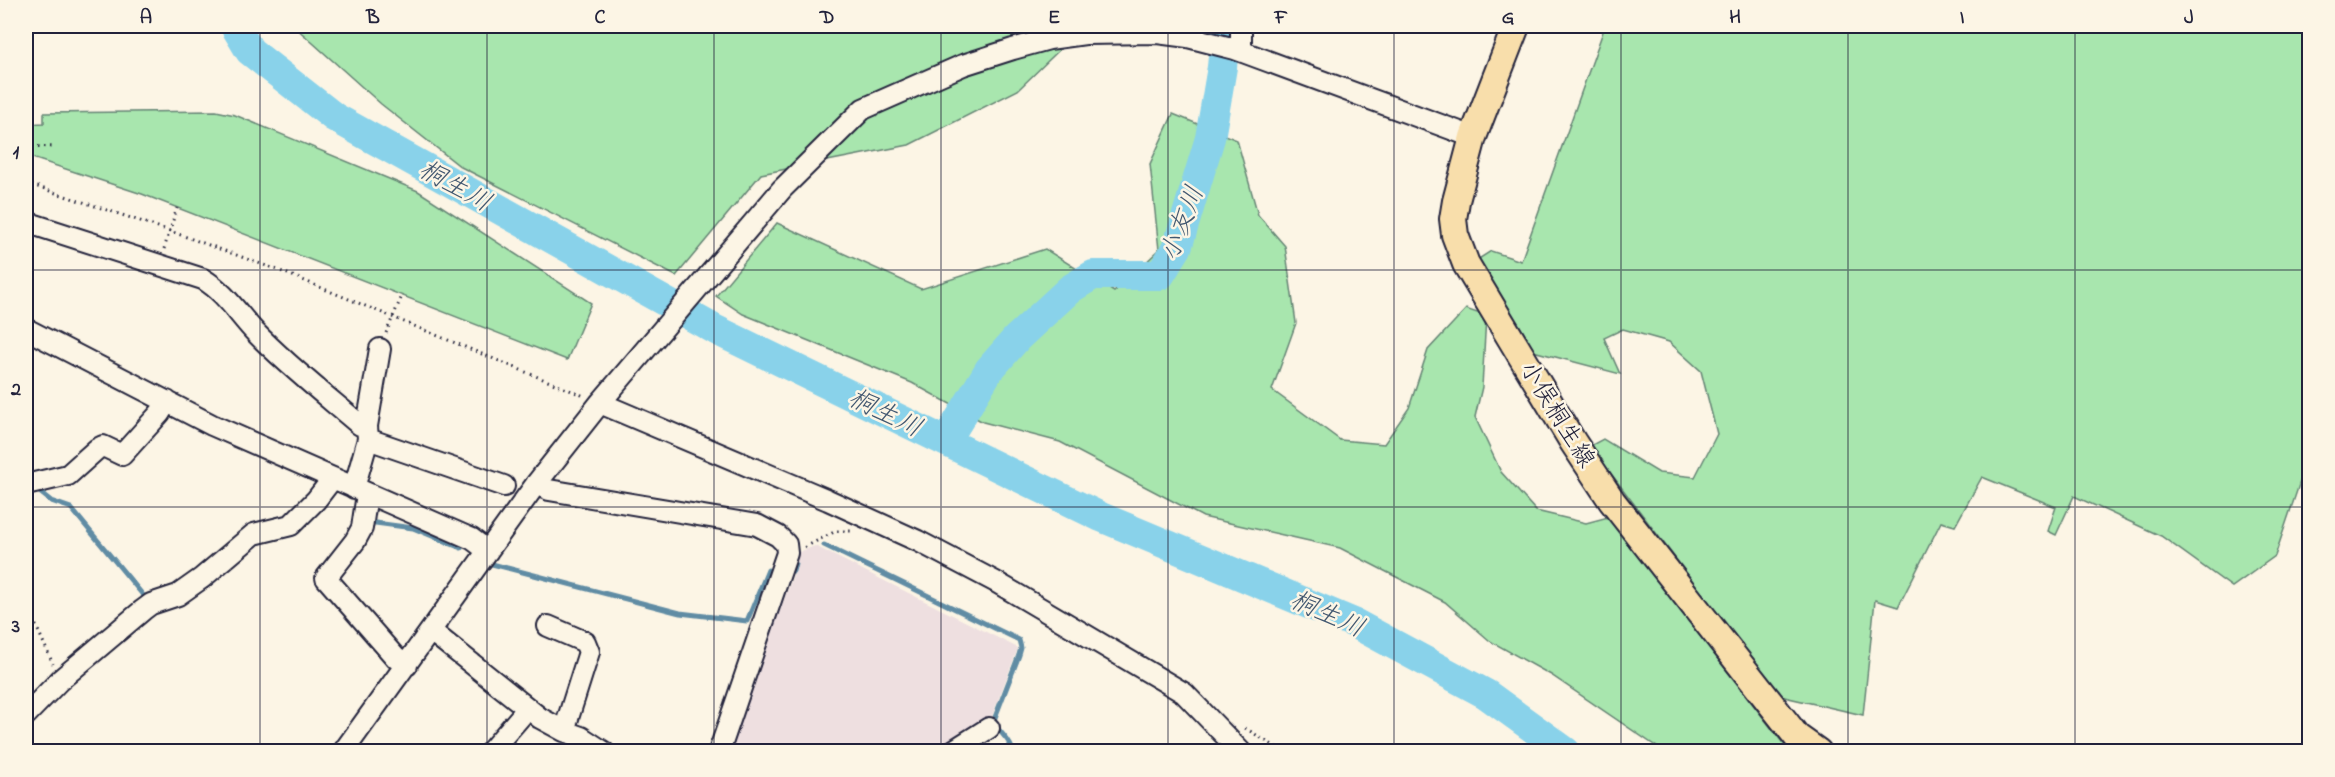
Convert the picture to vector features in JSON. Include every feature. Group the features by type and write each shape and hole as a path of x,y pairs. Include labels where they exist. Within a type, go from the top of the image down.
{"main road":[{"name":"小俣桐生線","path":"1516,26 1473,137 1456,201 1453,219 1455,235 1466,264 1573,442 1612,501 1797,737 1818,752"}],"street":[{"path":"1238,50 1241,26"},
{"path":"343,752 599,400 782,189 863,109 963,64 1040,42 1086,34 1157,33 1215,43 1238,50 1473,137"},
{"path":"26,222 203,279 216,287 255,332 302,377 367,432 504,486"},
{"path":"26,329 212,425 472,539 488,551"},
{"path":"380,349 367,432 361,491 362,528 355,541 326,578 396,658 407,665"},
{"path":"599,400 918,541 996,582 1184,693 1241,752"},
{"path":"26,485 68,475 97,448 103,446 122,455 160,413 167,401"},
{"path":"26,715 60,680 143,610 151,604 178,595 254,534 291,525 333,478"},
{"path":"536,484 549,490 757,525 795,546 787,553 719,752"},
{"path":"548,626 585,642 589,652 564,731"},
{"path":"431,631 540,718 581,737 604,752"},
{"path":"490,752 528,708"},
{"path":"951,752 989,728"}],"path":[{"path":"26,146 56,147"},
{"path":"26,183 283,272 599,400"},
{"path":"163,251 177,208"},
{"path":"392,318 402,296"},
{"path":"795,546 836,531 854,531"},
{"path":"26,603 60,680"}],"shaded area":[{"path":"815,546 1018,648 989,724 942,751 730,752 758,668 794,573 799,552"}],"green space":[{"path":"294,26 1084,26 1018,90 909,145 761,174 676,276 461,167 381,104"},
{"path":"1605,26 2309,26 2309,455 2275,556 2232,587 2161,536 2074,496 2056,535 2048,531 2056,507 1982,477 1955,526 1941,522 1898,607 1875,600 1863,715 1780,696 1590,446 1603,439 1659,473 1695,477 1717,434 1701,371 1669,342 1623,329 1604,338 1620,374 1533,351 1477,260 1491,251 1521,261"},
{"path":"216,111 235,115 418,191 591,303 567,360 142,194 26,156 26,124 44,123 44,113"},
{"path":"1173,114 1237,140 1258,215 1285,246 1296,323 1272,390 1340,440 1384,444 1409,408 1428,350 1466,309 1486,316 1482,387 1475,417 1501,472 1536,511 1586,523 1608,517 1789,751 1663,751 1551,675 1490,641 1445,602 1340,548 1203,517 1060,442 983,422 912,383 743,314 716,296 777,223 921,289 1045,249 1114,292 1159,250 1150,164"}],"waterway":[{"name":"桐生川","path":"235,26 250,51 334,117 716,330 1101,517 1354,623 1486,694 1566,752"},
{"name":"小友川","path":"946,441 989,370 1017,338 1070,289 1093,275 1160,275 1177,248 1210,138 1222,67 1226,26"},
{"path":"36,489 51,501 71,508 147,600"},
{"path":"368,522 413,528 461,548"},
{"path":"824,545 1019,640 1021,648 1019,655 994,720 1013,752"},
{"path":"793,571 795,563"},
{"path":"492,564 680,613 747,621 768,570"}]}
